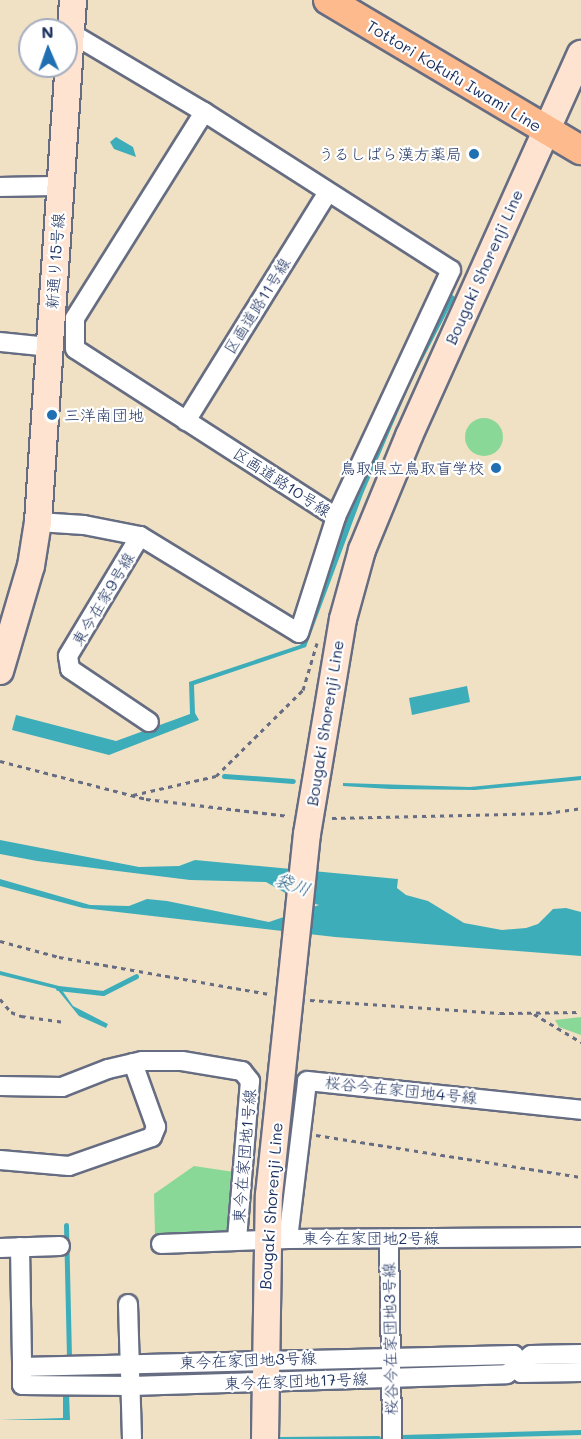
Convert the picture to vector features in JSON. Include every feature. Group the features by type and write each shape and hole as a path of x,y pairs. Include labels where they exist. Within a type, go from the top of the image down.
{"main road":[{"name":"新通り15号線","path":"72,18 73,0"},
{"name":"Tottori Kokufu Iwami Line","path":"328,0 581,150"},
{"name":"Bougaki Shorenji Line","path":"265,1439 264,1372 276,1239 292,990 308,834 340,632 362,550 544,130 581,54"},
{"name":"新通り15号線","path":"0,671 32,566 38,522 67,78"}],"street":[{"path":"78,37 204,112 477,285"},
{"name":"区画道路10号線","path":"204,112 75,318 75,349 336,517 451,270"},
{"path":"0,187 59,186"},
{"name":"区画道路11号線","path":"186,421 328,192"},
{"path":"0,342 50,347"},
{"path":"140,537 299,633 336,517"},
{"name":"東今在家9号線","path":"38,522 84,525 140,537 68,656 70,669 150,722"},
{"name":"東今在家団地1号線","path":"0,1086 62,1087 133,1063 182,1061 242,1071 250,1081 237,1240"},
{"path":"0,1160 69,1167 152,1137 156,1127 133,1063"},
{"name":"桜谷今在家団地4号線","path":"276,1239 301,1133 308,1081 581,1110"},
{"name":"東今在家団地2号線","path":"161,1244 276,1239 581,1237"},
{"name":"桜谷今在家団地3号線","path":"389,1239 392,1439"},
{"path":"0,1248 60,1246"},
{"path":"20,1247 22,1367"},
{"path":"128,1304 132,1439"},
{"name":"東今在家団地17号線","path":"22,1367 22,1386 130,1386 264,1372 390,1378 507,1374 516,1364 531,1354 581,1354"},
{"name":"東今在家団地3号線","path":"22,1367 130,1364 264,1372 390,1356 514,1355 521,1373 581,1372"}],"path":[{"path":"132,796 216,776 303,690 313,646 323,635 340,632"},
{"path":"0,941 59,957 292,990 532,1013 581,1012"},
{"path":"0,999 10,1011 21,1016 65,1022"},
{"path":"532,1013 580,1041"},
{"path":"301,1133 581,1177"}],"green space":[{"path":"484,418 498,423 503,437 498,451 484,456 470,451 465,437 470,423"},
{"path":"581,1017 581,1035 559,1027 555,1020"},
{"path":"194,1166 234,1172 230,1228 224,1235 155,1236 154,1194"}],"water":[{"path":"116,137 133,147 136,157 114,149 110,142"},
{"path":"451,294 455,297 411,382 363,494 306,647 194,685 195,713 199,720 109,755 12,730 16,715 116,741 190,714 189,682 300,645 351,508 391,413"},
{"path":"467,686 470,702 412,715 409,698"},
{"path":"581,776 581,780 475,790 343,786 343,783 470,787"},
{"name":"袋川","path":"0,840 139,867 179,866 195,860 398,879 397,888 406,895 428,901 464,923 502,930 526,928 538,924 553,909 566,908 581,912 581,956 335,937 83,908 0,886 0,879 90,905 129,906 147,899 269,922 319,905 296,899 266,882 190,880 37,861 0,854"},
{"path":"0,971 59,986 73,1006 108,1024 106,1028 79,1016 57,989 0,975"},
{"path":"581,1359 581,1368 63,1380 63,1371"},
{"path":"69,1392 70,1420 0,1420 63,1418 63,1393"}],"waterway":[{"path":"224,776 293,781"},
{"path":"58,988 103,993 136,976"},
{"path":"66,1225 69,1355"},
{"path":"401,1437 581,1432"},
{"path":"280,1439 378,1438"}],"place":[{"name":"うるしばら漢方薬局","path":"474,154"},
{"name":"三洋南団地","path":"52,415"},
{"name":"鳥取県立鳥取盲学校","path":"496,468"}]}
